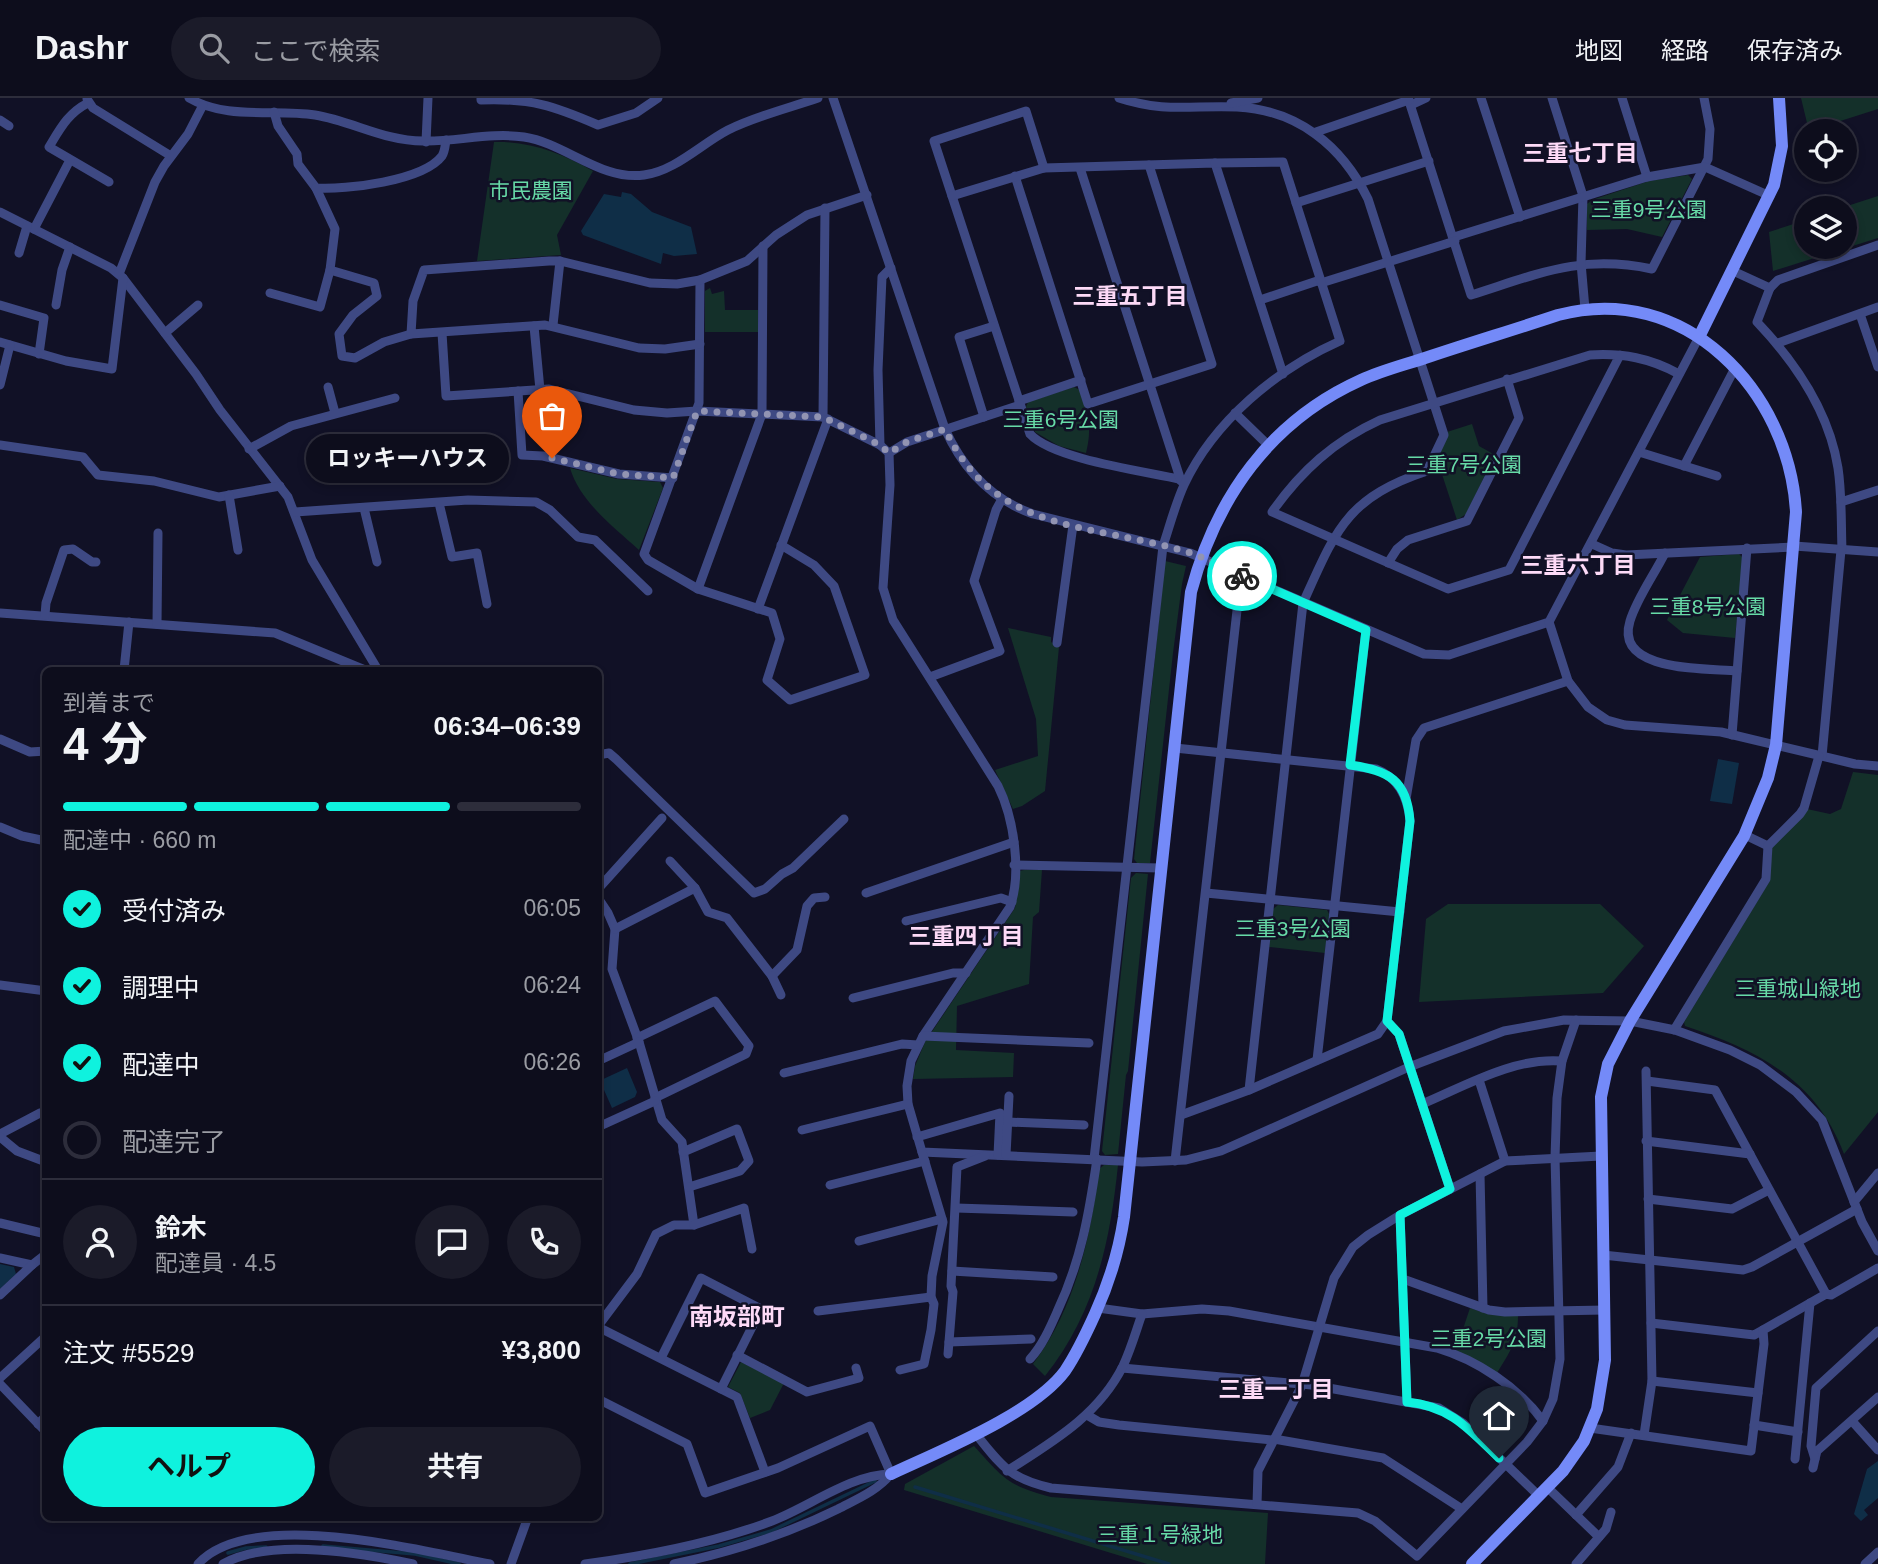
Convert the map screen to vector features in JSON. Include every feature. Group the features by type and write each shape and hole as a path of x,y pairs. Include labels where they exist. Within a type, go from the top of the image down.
{"street":[{"path":"189,98 203,105 228,111 316,115 383,136 426,142 508,136 530,138 564,150 602,169 643,176 670,166 740,124 818,98"},
{"path":"426,142 428,98"},
{"path":"481,98 540,103 598,125 636,113 658,98"},
{"path":"833,98 945,429 965,465 985,487 1032,514 1200,557 1424,654 1441,656 1549,622 1592,544 1770,196 1779,170 1782,146 1779,98"},
{"path":"1119,98 1166,109 1212,107 1266,111 1315,132 1337,151 1360,182 1368,199 1444,435 1427,471 1399,480 1368,498 1350,514 1332,539 1303,603 1249,1090"},
{"path":"1212,107 1258,98"},
{"path":"1315,132 1426,98"},
{"path":"1481,98 1520,217"},
{"path":"1552,98 1583,196 1581,264 1585,309"},
{"path":"1622,98 1647,177"},
{"path":"1410,101 1471,295 1552,269 1581,264 1628,264 1652,268 1705,167 1710,130 1704,98"},
{"path":"109,182 50,148 64,122 87,100 172,156"},
{"path":"0,385 5,343 39,354 112,369 121,276 155,182 188,134 203,105"},
{"path":"1044,168 1026,111 934,141 1030,434 1049,448 1181,482"},
{"path":"270,293 320,307 330,270 335,229 316,188 298,164 297,154 278,126 274,112"},
{"path":"316,188 342,188 394,180 439,159 446,140"},
{"path":"19,253 70,160"},
{"path":"1296,203 1429,161"},
{"path":"953,196 1044,168 1283,162 1340,341 1319,350 1283,374 1235,413 1181,482 1163,546 1087,1228 1052,1324 1030,1359"},
{"path":"1215,163 1283,374"},
{"path":"1015,176 1088,404 1212,364 1149,165"},
{"path":"1260,300 1388,262 1647,177 1705,167 1770,196"},
{"path":"1080,168 1181,482"},
{"path":"411,334 413,300 424,270 560,261 642,282 671,284 700,281 747,261 807,215 867,195"},
{"path":"758,609 825,418 825,208"},
{"path":"0,212 121,276 249,449 280,486 295,512 312,560 375,667"},
{"path":"1674,1030 1766,879 1768,846 1800,814 1821,756 1841,550 1841,502 1836,455 1811,390 1778,343 1757,322 1770,288 1778,280 1878,245"},
{"path":"698,589 762,414 764,246"},
{"path":"56,305 62,270 70,247"},
{"path":"553,326 560,261"},
{"path":"880,445 877,380 882,277 891,268"},
{"path":"330,270 374,283 377,296 353,315 339,334 342,356 355,358 384,342 411,334 534,326 553,326 639,348 665,349 700,344"},
{"path":"1733,271 1770,288"},
{"path":"700,281 697,411 645,554 649,560 698,589 772,613 780,639 767,680 790,701 865,675 834,586 814,565 781,545"},
{"path":"0,305 44,318 39,354"},
{"path":"165,333 198,305"},
{"path":"1778,343 1878,307"},
{"path":"674,1564 737,1549 800,1526 880,1486 891,1474 1020,1409 1053,1384 1073,1358 1098,1308 1117,1253 1130,1160 1191,592 1200,557 1228,498 1242,476 1268,445 1308,411 1361,380 1558,315 1585,309 1624,309 1675,323 1727,358 1765,408 1782,445 1794,486 1794,546 1776,744 1763,793 1745,835 1630,1021 1614,1050 1604,1078 1600,1111 1604,1381 1590,1428 1577,1453 1543,1492 1472,1564"},
{"path":"1860,314 1878,367"},
{"path":"534,326 540,390"},
{"path":"984,417 959,337 994,326"},
{"path":"442,333 446,396 540,390 555,391 624,409 667,414 697,411 825,418 880,445 889,453 890,485 883,594 892,620 998,786 1009,813 1014,842 1012,902 921,1041 909,1070 908,1104 942,1219 932,1276 931,1297 934,1304 924,1364 900,1370"},
{"path":"1620,355 1509,570 1448,589 1272,512 1303,473 1335,445 1380,420 1581,356 1620,355 1660,363 1679,374"},
{"path":"1684,466 1735,369"},
{"path":"1388,563 1397,548 1408,540 1468,521 1519,418 1507,379"},
{"path":"889,453 907,442 984,417 1081,380"},
{"path":"328,387 335,414"},
{"path":"518,391 522,455 542,456 619,474 673,478"},
{"path":"249,449 291,426 395,398"},
{"path":"1235,413 1268,445"},
{"path":"0,445 83,457 98,475 154,481 219,497 280,486"},
{"path":"1639,453 1717,476"},
{"path":"1841,502 1878,490"},
{"path":"229,495 238,550"},
{"path":"930,677 1000,650 974,581 996,510 1002,499"},
{"path":"295,512 499,501 543,505 578,537 595,540 648,591"},
{"path":"439,503 452,557 477,553 486,604"},
{"path":"364,508 377,562"},
{"path":"1056,643 1073,525"},
{"path":"157,624 158,533"},
{"path":"1592,544 1621,555 1794,546 1878,552"},
{"path":"1732,735 1747,548"},
{"path":"44,615 64,550 73,549 96,562"},
{"path":"1665,553 1630,621 1629,634 1634,649 1647,660 1661,664 1737,671"},
{"path":"1175,1161 1241,575"},
{"path":"0,613 275,633 358,667"},
{"path":"124,667 129,622"},
{"path":"1549,622 1568,681 1588,707 1600,716 1616,723 1721,732 1855,764 1878,766"},
{"path":"1317,1060 1366,630"},
{"path":"1406,799 1416,740 1424,728 1568,681"},
{"path":"0,739 30,752 42,751"},
{"path":"1175,748 1350,765 1384,772 1400,786 1406,799 1410,821 1387,1021 1378,1034 1249,1090 1181,1115"},
{"path":"602,754 609,753 754,892 765,890 793,868 844,819"},
{"path":"602,885 662,818"},
{"path":"0,827 42,840"},
{"path":"1745,835 1768,846"},
{"path":"866,893 1014,842"},
{"path":"670,861 695,888 708,912 727,918 772,976 781,995"},
{"path":"1014,865 1161,868"},
{"path":"615,929 695,888"},
{"path":"1206,892 1399,912"},
{"path":"772,976 797,950 807,906 814,898 825,897"},
{"path":"906,921 1001,898 1012,902"},
{"path":"602,904 615,929 612,969 638,1040 655,1100 664,1125 682,1142 694,1225"},
{"path":"853,998 953,973 966,973"},
{"path":"0,985 42,990"},
{"path":"602,1059 715,1001 749,1046 746,1054 602,1125"},
{"path":"1417,1556 1506,1464 1543,1421 1553,1399 1560,1369 1555,1157 1558,1088 1562,1061 1576,1020"},
{"path":"831,1185 923,1157 998,1155 1175,1161 1198,1157 1229,1147 1409,1067 1514,1028 1576,1020 1630,1021 1703,1039 1752,1061 1778,1078 1812,1107 1822,1120 1866,1233 1878,1251"},
{"path":"1387,1021 1399,1034 1450,1189"},
{"path":"784,1073 921,1041 1089,1043"},
{"path":"1422,1104 1479,1080 1538,1061 1562,1061"},
{"path":"1644,1435 1652,1381 1646,1076 1715,1090 1826,1294"},
{"path":"1479,1080 1505,1161"},
{"path":"998,1155 1008,1122 1009,1096"},
{"path":"802,1130 908,1104"},
{"path":"42,1113 0,1135 17,1151 42,1160"},
{"path":"917,1137 1000,1113 998,1155"},
{"path":"1008,1122 1084,1125"},
{"path":"684,1152 737,1129 749,1161 740,1171 689,1187"},
{"path":"1646,1141 1750,1154"},
{"path":"948,1354 957,1167 998,1155"},
{"path":"1257,1504 1258,1471 1302,1385 1334,1278 1347,1255 1368,1235 1400,1215 1505,1161 1601,1156"},
{"path":"1603,1255 1743,1270 1855,1205 1878,1173"},
{"path":"1480,1174 1483,1308"},
{"path":"1648,1199 1732,1209 1769,1190"},
{"path":"956,1208 1073,1212"},
{"path":"602,1322 637,1275 656,1234 674,1225 694,1225 744,1209 751,1249"},
{"path":"1400,1215 1407,1402"},
{"path":"859,1241 942,1219"},
{"path":"0,1223 42,1233"},
{"path":"0,1295 42,1257"},
{"path":"0,1258 32,1265"},
{"path":"1651,1323 1754,1335 1878,1268"},
{"path":"952,1271 1053,1277"},
{"path":"661,1359 701,1278 761,1309 721,1389"},
{"path":"1403,1279 1483,1308 1505,1312 1605,1310"},
{"path":"818,1311 931,1297"},
{"path":"1795,1459 1810,1303"},
{"path":"1098,1308 1142,1314 1217,1310 1405,1341 1452,1353 1481,1367 1509,1387 1543,1421"},
{"path":"1007,1471 1064,1435 1087,1415 1122,1368 1142,1314"},
{"path":"602,1329 737,1397 765,1472"},
{"path":"1590,1428 1751,1451 1764,1344 1763,1330"},
{"path":"1878,1331 1816,1388 1811,1446 1814,1463 1816,1451 1878,1397"},
{"path":"949,1342 1031,1339"},
{"path":"0,1378 42,1340"},
{"path":"737,1355 807,1392 859,1378 856,1368"},
{"path":"1122,1368 1302,1385 1438,1408 1453,1416 1506,1464 1576,1515 1599,1537"},
{"path":"1652,1381 1758,1393"},
{"path":"0,1384 42,1428"},
{"path":"602,1401 687,1444 705,1493 765,1472 870,1426 891,1474"},
{"path":"1087,1415 1099,1422 1119,1425 1273,1439 1383,1458 1462,1509"},
{"path":"38,1424 42,1420"},
{"path":"1852,1421 1878,1450"},
{"path":"1754,1425 1798,1432"},
{"path":"975,1433 1007,1471 1023,1480 1051,1488 1358,1513 1375,1521 1426,1564"},
{"path":"1576,1515 1612,1476 1621,1462 1631,1433"},
{"path":"585,1564 724,1536 786,1516 874,1474 891,1474"},
{"path":"1576,1564 1606,1529 1611,1512"},
{"path":"511,1564 527,1521"},
{"path":"198,1564 217,1550 239,1540 288,1537 372,1541 489,1564"},
{"path":"370,1557 372,1541"},
{"path":"223,1564 234,1557 261,1551 338,1552 413,1564"},
{"path":"1865,1564 1878,1552"}],"green space":[{"path":"1801,98 1878,98 1878,109 1847,119 1806,119"},
{"name":"市民農園","path":"494,142 545,149 593,171 557,235 561,255 477,261"},
{"name":"三重9号公園","path":"1688,175 1692,179 1662,237 1627,229 1587,230 1587,204 1592,200 1649,181"},
{"path":"1878,196 1878,238 1857,245 1857,203"},
{"path":"1794,224 1794,259 1811,259 1773,271 1769,232"},
{"path":"710,288 712,294 724,291 725,310 758,310 758,332 705,332 705,291"},
{"name":"三重6号公園","path":"1074,387 1080,390 1088,421 1086,453 1059,446 1035,432 1026,407 1028,402"},
{"name":"三重7号公園","path":"1472,424 1479,446 1495,455 1466,514 1457,520 1437,459 1448,436 1447,432"},
{"path":"570,468 617,479 660,482 663,488 639,550 590,503 581,492"},
{"name":"三重8号公園","path":"1739,554 1743,558 1735,638 1683,633 1667,620 1700,557"},
{"path":"1165,561 1186,566 1173,653 1150,863 1137,863 1134,859"},
{"path":"1008,628 1051,637 1051,642 1059,647 1045,791 1013,809 995,770 1038,756 1036,719"},
{"name":"三重城山緑地","path":"1853,772 1878,775 1878,1112 1844,1154 1832,1128 1817,1106 1781,1071 1760,1057 1685,1026 1684,1022 1769,882 1772,847 1807,809 1830,814 1841,809"},
{"path":"1042,870 1039,912 1033,917 1029,984 957,1006 956,1050 1014,1053 1013,1077 913,1079 915,1066 925,1042 1015,908 1019,871"},
{"path":"1136,873 1148,874 1128,1071 1118,1154 1105,1155 1102,1151 1131,878"},
{"path":"1448,904 1600,904 1644,946 1603,993 1419,1002 1426,919"},
{"name":"三重3号公園","path":"1278,905 1327,910 1329,914 1325,953 1269,947 1273,909"},
{"path":"1104,1165 1118,1165 1105,1249 1088,1302 1062,1352 1045,1376 1033,1364 1060,1320 1079,1271 1099,1169"},
{"name":"三重2号公園","path":"1470,1308 1488,1314 1518,1316 1515,1339 1497,1373 1456,1350"},
{"path":"741,1362 784,1383 770,1410 750,1418 740,1393 728,1387"},
{"name":"三重１号緑地","path":"974,1446 1007,1479 1025,1489 1051,1497 1268,1513 1265,1564 1147,1564 904,1490 905,1484"}],"water":[{"path":"622,192 631,194 652,212 691,227 697,254 674,256 663,253 661,264 583,235 581,231 604,194 621,197"},
{"path":"1718,759 1739,763 1732,804 1710,801"},
{"path":"627,1068 637,1092 635,1097 612,1108 604,1090 602,1091 602,1080"},
{"path":"0,1264 14,1267 16,1274 0,1289"},
{"path":"1878,1461 1878,1498 1864,1510 1868,1515 1861,1521 1854,1514 1867,1469"}],"waterway":[{"path":"630,1564 719,1546 771,1531 875,1481"},
{"path":"915,1487 1169,1564"},
{"path":"323,1546 415,1554 459,1564"},
{"path":"228,1553 246,1548 266,1547"}],"way so far":[{"path":"552,458 619,474 673,478 697,411 823,417 880,445 889,453 907,442 945,429 958,455 972,473 985,487 1016,508 1056,521 1190,553 1242,576"}],"place":[{"name":"ロッキーハウス","path":"552,458"}],"district":[{"name":"三重七丁目","path":"1580,153"},
{"name":"三重五丁目","path":"1130,296"},
{"name":"三重六丁目","path":"1578,565"},
{"name":"三重四丁目","path":"966,936"},
{"name":"南坂部町","path":"737,1316"},
{"name":"三重一丁目","path":"1276,1389"}],"route":[{"path":"1242,576 1366,630 1350,765 1384,772 1400,786 1406,799 1410,821 1387,1021 1399,1034 1450,1189 1400,1215 1407,1402 1438,1408 1453,1416 1499,1458"}]}
